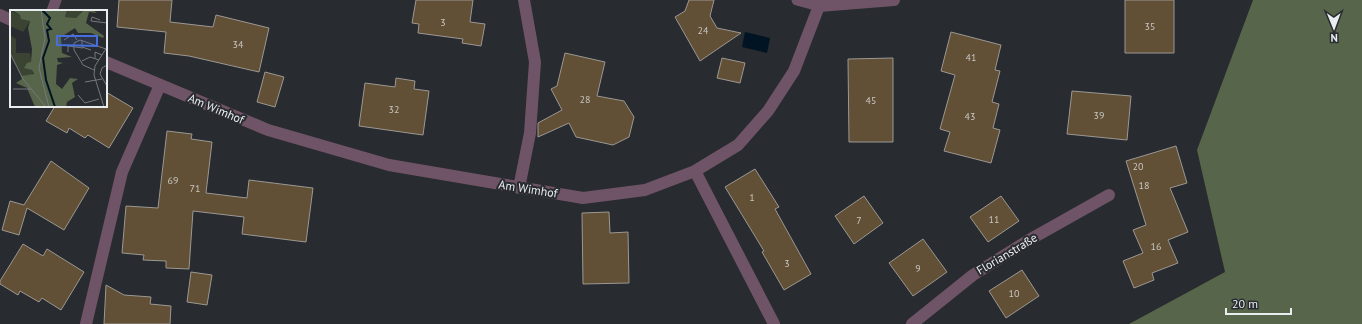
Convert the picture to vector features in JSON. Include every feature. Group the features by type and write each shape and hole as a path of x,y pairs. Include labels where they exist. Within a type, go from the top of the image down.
{"street":[{"path":"519,188 530,133 535,62 524,0"},
{"path":"818,3 894,0"},
{"name":"Am Wimhof","path":"107,62 268,130 389,165 583,198 645,190 695,171 738,145 768,111 794,71 818,3"},
{"path":"0,15 10,20"},
{"path":"86,324 122,172 160,85"},
{"path":"695,171 774,324"},
{"name":"Florianstraße","path":"912,324 973,275 1029,240 1110,195"}],"lane":[{"path":"52,10 56,0"},
{"path":"797,0 818,3"}],"green space":[{"path":"1253,0 1362,0 1362,324 1129,324 1225,272 1197,150"}],"water":[{"path":"745,32 770,38 767,53 742,47"}],"building":[{"path":"119,0 172,0 170,22 213,27 216,15 269,28 259,72 189,56 164,53 166,32 117,27"},
{"path":"416,0 473,0 470,22 485,24 481,46 462,43 463,39 418,33 419,24 412,23"},
{"path":"689,0 714,0 710,16 717,28 741,33 700,61 675,17 685,11"},
{"path":"1125,0 1174,0 1174,53 1125,53"},
{"path":"951,32 1001,45 995,70 1000,71 992,102 999,104 993,128 1000,130 991,163 944,151 950,132 940,129 955,75 941,71"},
{"path":"565,53 605,62 597,96 624,101 634,117 629,137 613,145 576,137 569,123 538,137 538,123 562,110 551,89 557,86"},
{"path":"722,58 745,63 740,83 717,78"},
{"path":"893,58 893,142 849,142 848,59"},
{"path":"265,72 284,77 275,107 257,102"},
{"path":"396,78 415,81 414,89 429,91 423,135 359,126 365,83 395,87"},
{"path":"1072,91 1131,96 1127,140 1067,134"},
{"path":"107,93 133,108 109,148 88,135 85,138 69,128 67,133 46,121 54,107 107,107"},
{"path":"167,131 192,134 191,139 212,142 206,193 247,198 249,180 313,188 306,242 242,234 244,217 193,211 189,269 166,268 166,261 143,260 144,255 122,253 126,206 158,208"},
{"path":"1176,146 1187,183 1170,188 1188,232 1168,240 1178,263 1152,273 1154,280 1134,288 1123,261 1143,253 1133,230 1146,225 1126,161"},
{"path":"51,161 89,188 64,230 27,208 19,235 2,230 10,201 24,205"},
{"path":"755,169 779,207 775,209 811,274 784,290 762,252 764,251 725,187"},
{"path":"864,196 883,223 854,244 835,216"},
{"path":"1001,196 1019,221 988,242 970,217"},
{"path":"609,212 610,233 628,232 629,283 583,284 582,213"},
{"path":"923,239 947,272 913,296 889,263"},
{"path":"23,244 43,256 47,249 84,272 61,310 42,298 39,302 20,291 18,295 0,284 0,281"},
{"path":"1022,270 1039,296 1006,318 989,291"},
{"path":"191,272 212,275 207,305 187,302"},
{"path":"106,285 124,295 151,297 150,304 171,306 170,324 104,324"}]}
